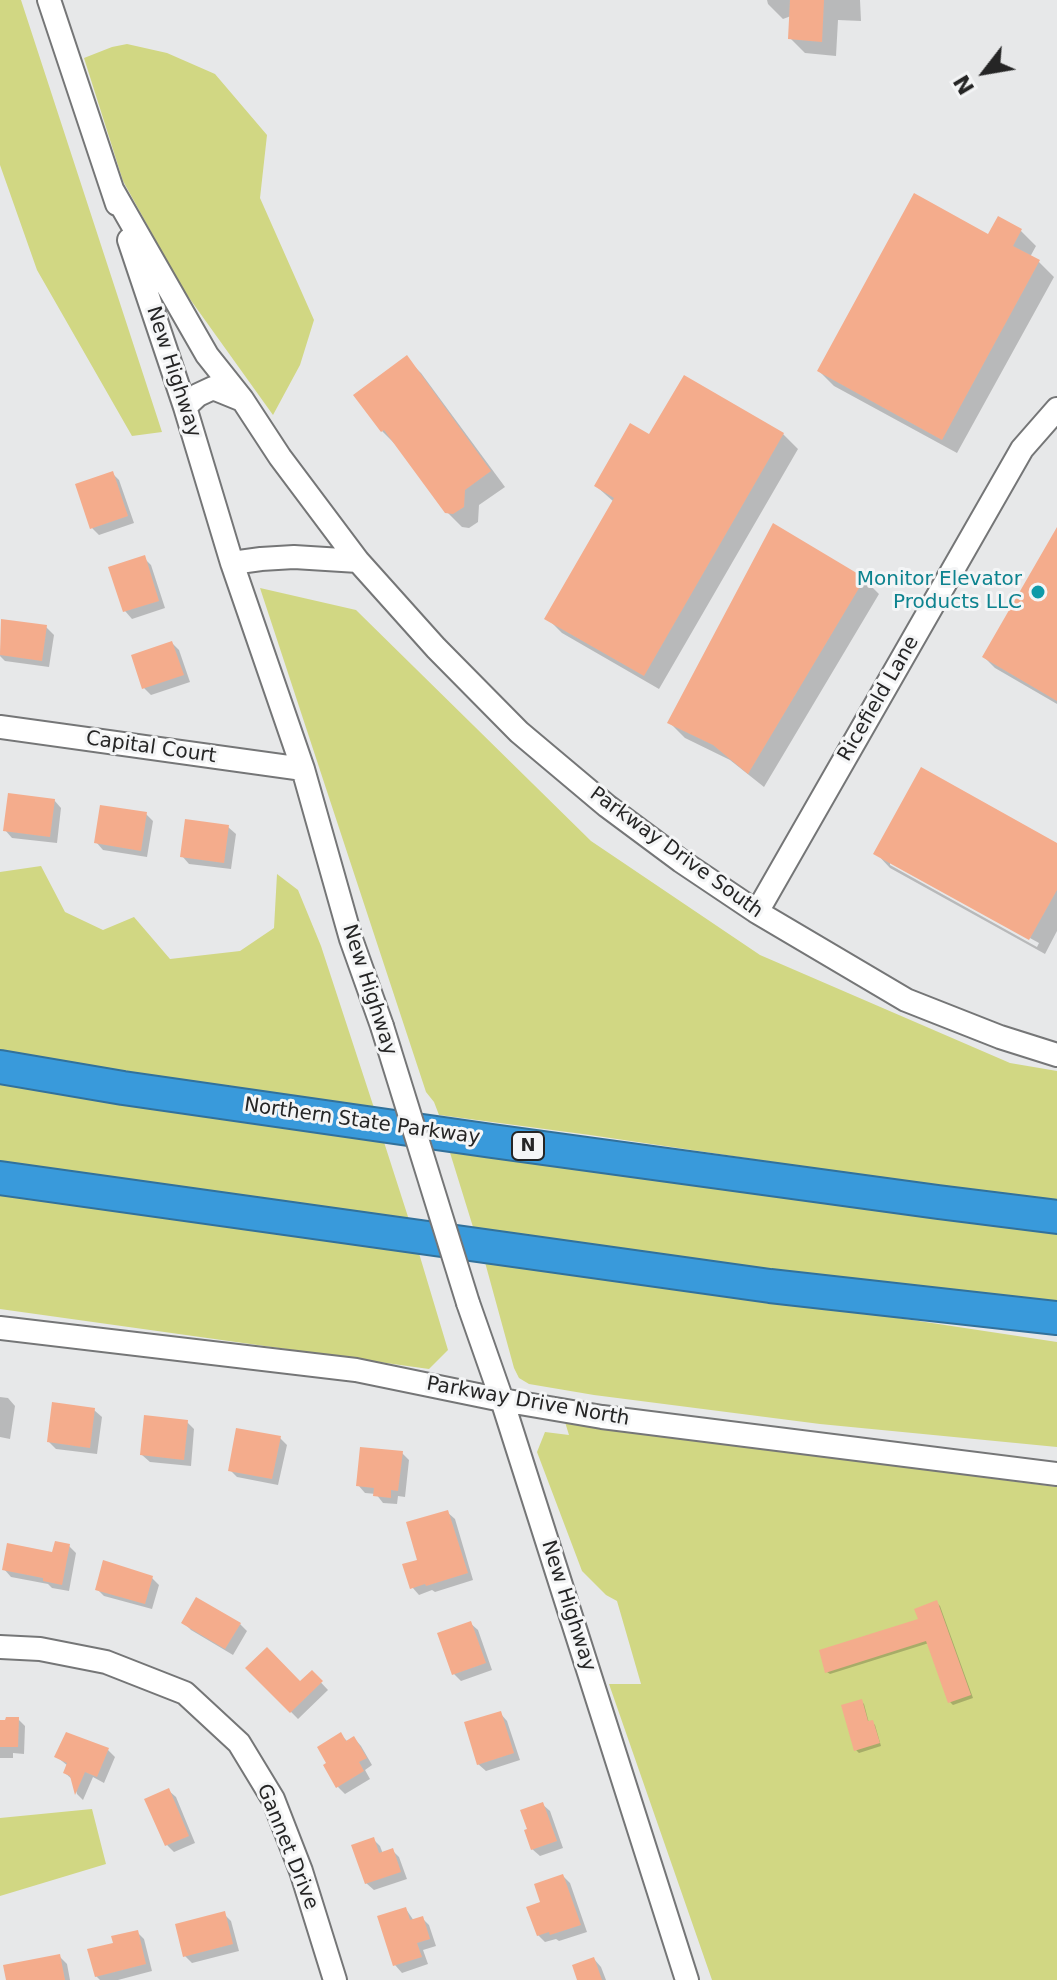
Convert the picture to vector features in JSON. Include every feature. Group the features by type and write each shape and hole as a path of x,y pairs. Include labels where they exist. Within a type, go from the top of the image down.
{"highway":[{"name":"Northern State Parkway","path":"0,1067 123,1088 492,1141 1057,1217"},
{"path":"0,1178 755,1284 1057,1318"}],"street":[{"name":"New Highway","path":"49,0 185,407 232,563 303,769 351,939 382,1026 468,1303 502,1400 687,1980"},
{"name":"Parkway Drive South","path":"113,191 207,355 358,561 436,648 519,732 607,806 757,912 906,1000 1000,1037 1057,1055"},
{"path":"185,407 198,395 213,388 242,399"},
{"name":"Ricefield Lane","path":"757,912 1022,449 1057,409"},
{"path":"232,563 294,557 358,561"},
{"name":"Capital Court","path":"0,727 303,769"},
{"name":"Parkway Drive North","path":"0,1328 356,1370 602,1417 1057,1474"},
{"name":"Gannet Drive","path":"0,1647 40,1649 106,1662 185,1693 239,1743 273,1799 301,1871 335,1980"}],"green space":[{"path":"0,0 21,0 162,432 132,436 37,270 0,165"},
{"path":"127,44 167,53 215,74 267,135 260,198 314,320 300,365 273,415 182,288 123,181 84,58"},
{"path":"260,588 356,610 591,841 760,955 1010,1063 1057,1071 1057,1204 439,1115 426,1092"},
{"path":"41,866 65,912 103,930 134,917 170,959 240,951 274,928 277,874 298,890 321,946 375,1111 0,1052 0,872"},
{"path":"0,1084 383,1139 410,1223 0,1164"},
{"path":"447,1143 1057,1230 1057,1310 764,1274 473,1227"},
{"path":"0,1192 418,1250 448,1350 429,1369 0,1309"},
{"path":"483,1255 1057,1342 1057,1447 820,1424 529,1384 519,1378 514,1368"},
{"path":"565,1422 1057,1487 1057,1980 712,1980 609,1684 641,1684 617,1601 606,1595 582,1571 537,1452 545,1432 569,1435"},
{"path":"92,1809 106,1864 0,1896 0,1818"}],"building":[{"path":"790,0 824,0 822,42 788,39"},
{"path":"914,193 988,234 998,216 1022,229 1013,246 1040,260 942,440 817,371"},
{"path":"407,355 491,471 465,490 464,507 453,514 445,513 384,430 381,432 353,395"},
{"path":"684,375 784,433 644,676 544,619 614,498 594,486 630,423 649,434"},
{"path":"113,471 128,516 90,529 75,484"},
{"path":"773,523 865,578 748,774 713,745 667,723"},
{"name":"Monitor Elevator Products LLC","path":"1057,527 1057,701 982,657"},
{"path":"145,555 159,601 123,612 108,567"},
{"path":"1,619 47,625 42,661 0,655"},
{"path":"172,641 184,675 142,689 131,655"},
{"path":"921,767 1057,843 1057,890 1029,940 873,854"},
{"path":"8,793 55,799 50,837 3,831"},
{"path":"100,805 147,812 141,851 94,843"},
{"path":"185,819 229,825 224,863 180,857"},
{"path":"52,1402 95,1408 90,1448 47,1442"},
{"path":"144,1415 188,1420 184,1460 140,1455"},
{"path":"236,1428 281,1436 272,1479 228,1471"},
{"path":"360,1447 403,1451 398,1491 391,1490 391,1498 373,1496 374,1488 356,1486"},
{"path":"448,1510 468,1573 410,1589 402,1564 417,1560 406,1522"},
{"path":"55,1541 70,1544 62,1585 2,1570 7,1543 52,1552"},
{"path":"103,1560 153,1576 145,1604 95,1590"},
{"path":"196,1597 241,1623 225,1649 181,1623"},
{"path":"937,1600 971,1695 948,1703 926,1641 825,1673 819,1650 918,1619 914,1609"},
{"path":"471,1621 486,1663 452,1675 437,1633"},
{"path":"267,1647 300,1681 312,1670 323,1681 290,1713 245,1668"},
{"path":"862,1699 868,1721 873,1720 880,1743 854,1751 841,1705"},
{"path":"501,1711 514,1753 477,1765 464,1722"},
{"path":"19,1717 18,1747 0,1747 0,1720"},
{"path":"66,1732 109,1748 97,1777 85,1772 75,1795 70,1776 63,1773 67,1763 54,1757"},
{"path":"341,1732 346,1741 354,1736 367,1758 359,1762 364,1771 336,1788 317,1747"},
{"path":"169,1788 189,1836 165,1846 144,1799"},
{"path":"543,1802 557,1841 531,1850 520,1810"},
{"path":"374,1837 379,1853 393,1848 401,1872 365,1884 351,1845"},
{"path":"563,1874 581,1925 537,1936 526,1907 540,1902 534,1884"},
{"path":"406,1907 410,1920 423,1916 430,1939 417,1943 422,1957 393,1966 377,1916"},
{"path":"225,1911 233,1944 183,1957 175,1924"},
{"path":"138,1930 146,1964 95,1977 87,1949 113,1943 111,1936"},
{"path":"60,1954 65,1980 6,1980 3,1965"},
{"path":"594,1957 602,1980 577,1980 572,1965"}],"place":[{"name":"Monitor Elevator Products LLC","path":"1038,592"}]}
